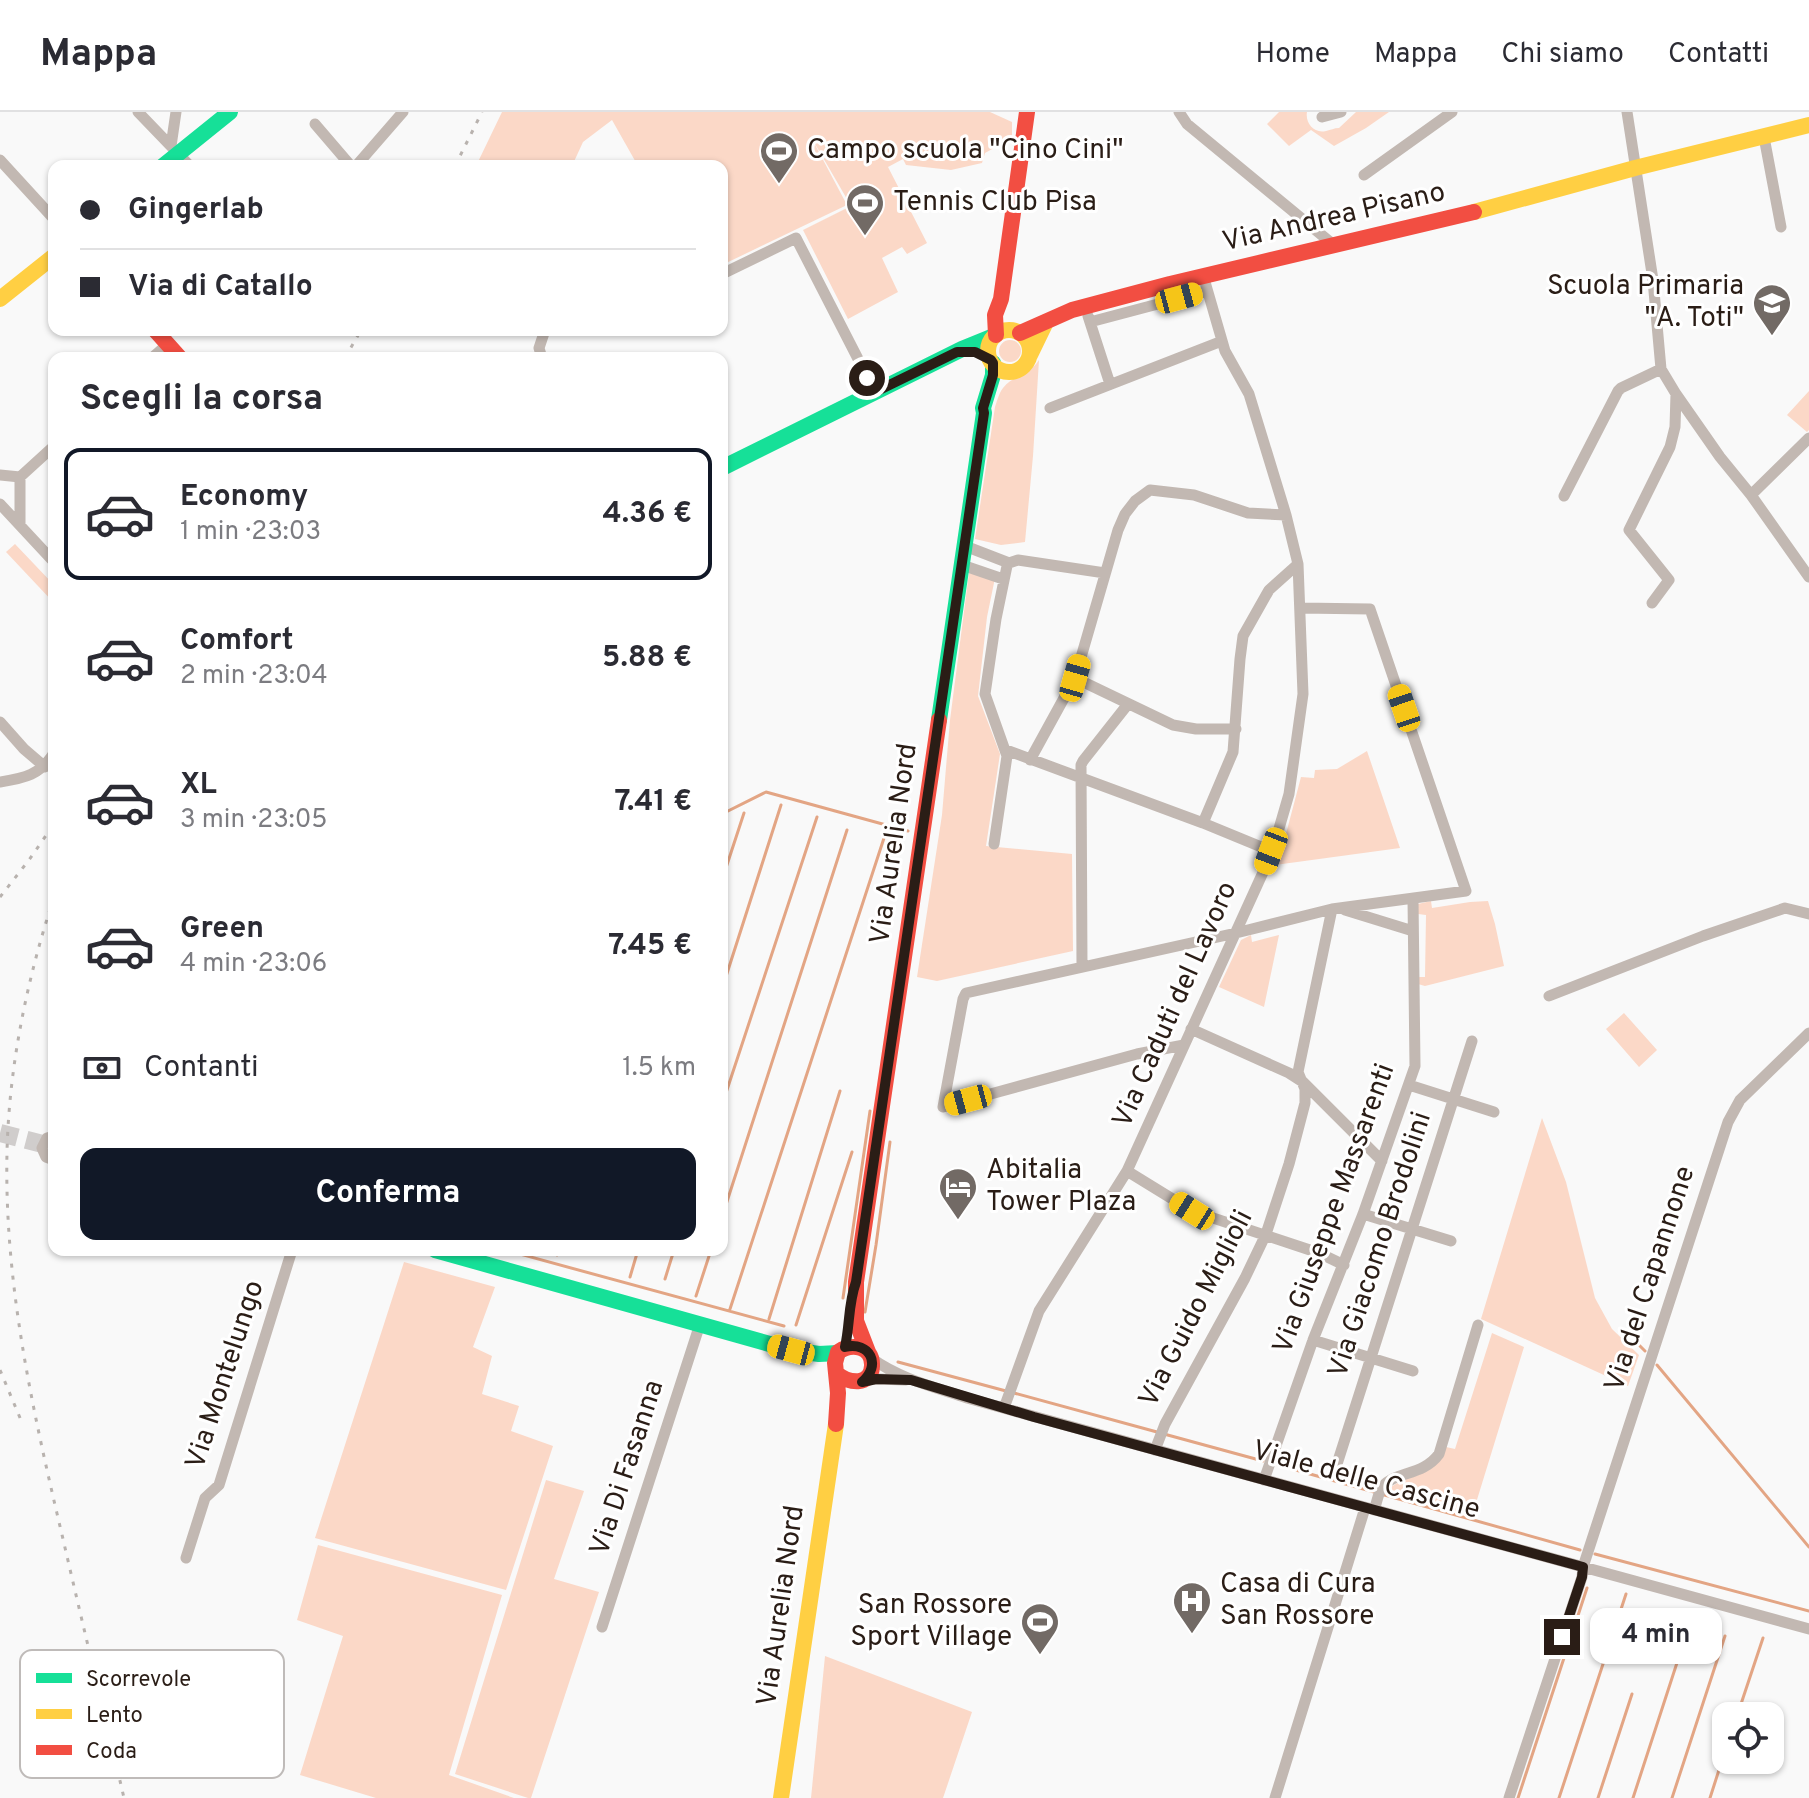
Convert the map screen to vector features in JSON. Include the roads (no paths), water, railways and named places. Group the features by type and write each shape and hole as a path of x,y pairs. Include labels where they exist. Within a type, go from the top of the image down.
{"main road":[{"path":"180,155 230,112"},
{"path":"992,362 989,346 995,336 995,315 1001,299 1027,112"},
{"name":"Via Andrea Pisano","path":"1017,332 1335,246 1764,137 1807,121"},
{"path":"0,299 48,261"},
{"path":"1001,299 1005,319 1027,340 1030,355"},
{"path":"957,352 975,352 1001,369 1010,371 1023,366 1046,322"},
{"path":"728,465 976,343 1003,331 1017,332"},
{"path":"161,336 175,352"},
{"name":"Via Aurelia Nord","path":"870,1355 857,1325 856,1282 983,408 993,375 992,362"},
{"path":"984,413 1010,371"},
{"path":"456,1256 791,1350 826,1354 858,1346 870,1355 872,1369 859,1382 845,1382 836,1372 791,1350"},
{"name":"Via Aurelia Nord","path":"842,1350 850,1299 856,1282"},
{"path":"836,1372 835,1361 842,1350"},
{"name":"Via Aurelia Nord","path":"781,1798 836,1421 836,1372"},
{"name":"Via Aurelia Nord","path":"836,1421 849,1392 859,1382"}],"street":[{"path":"138,112 180,155"},
{"path":"176,112 180,155"},
{"path":"359,160 403,112"},
{"path":"1179,112 1187,124 1335,246"},
{"path":"1322,117 1341,112"},
{"path":"1364,175 1452,112"},
{"path":"1627,112 1653,280 1661,369 1720,457 1809,577"},
{"path":"315,124 348,160"},
{"path":"1764,137 1781,227"},
{"path":"0,160 48,212"},
{"path":"728,271 796,238 875,392"},
{"name":"Via Caduti del Lavoro","path":"1005,1404 1039,1311 1127,1171 1271,851 1292,781 1303,694 1298,564 1249,394 1225,351 1205,283"},
{"path":"1088,314 1110,384"},
{"path":"1050,408 1222,341"},
{"path":"159,352 168,344"},
{"path":"1564,496 1618,391 1661,369"},
{"path":"1652,603 1669,580 1629,530 1670,447 1675,427 1676,394"},
{"path":"1675,427 1689,412"},
{"path":"1751,495 1809,438"},
{"path":"20,525 20,477 48,451"},
{"path":"0,475 20,477"},
{"path":"1030,760 1075,678 1118,530 1135,501 1150,490 1194,495 1248,513 1286,515"},
{"path":"0,504 48,555"},
{"path":"965,546 1009,563 1018,560 1105,573"},
{"path":"994,844 1006,750 985,694 1003,579 1009,563"},
{"path":"1203,823 1232,758 1243,636 1269,590 1298,564"},
{"path":"962,565 1003,579"},
{"path":"1184,1045 1137,1054 943,1107 964,995 1336,909 1466,891 1370,609 1301,608"},
{"path":"1075,678 1168,724 1196,729 1236,729"},
{"path":"1082,967 1080,778 1083,761 1128,704"},
{"path":"0,722 45,767"},
{"path":"1006,750 1271,851"},
{"path":"0,782 22,778 45,767 48,762"},
{"name":"Via Giuseppe Massarenti","path":"1264,1480 1415,1066 1413,899"},
{"path":"1549,996 1703,936 1785,908 1809,914"},
{"path":"1336,909 1413,931"},
{"name":"Via Guido Miglioli","path":"1159,1439 1266,1234 1305,1103 1303,1082 1298,1072 1336,909"},
{"path":"1191,1029 1303,1082 1382,1161"},
{"name":"Via del Capannone","path":"1509,1798 1728,1122 1740,1100 1809,1033"},
{"name":"Via Giacomo Brodolini","path":"1337,1464 1472,1041"},
{"path":"1409,1085 1494,1112"},
{"path":"48,1138 42,1148 48,1158"},
{"path":"1127,1171 1192,1211 1266,1234 1344,1265"},
{"path":"1363,1214 1451,1241"},
{"name":"Via Montelungo","path":"186,1558 205,1498 219,1485 290,1256"},
{"name":"Via Di Fasanna","path":"602,1627 700,1324"},
{"path":"1275,1798 1374,1502 1388,1482 1426,1467 1437,1456 1478,1325"},
{"path":"1313,1340 1413,1371"},
{"name":"Viale delle Cascine","path":"870,1355 887,1369 911,1380 1159,1439 1264,1480 1374,1502 1583,1567 1809,1629"},
{"name":"Viale delle Cascine","path":"859,1382 911,1380"}],"waterway":[{"path":"728,811 766,792 908,831"},
{"path":"728,970 781,805"},
{"path":"728,862 744,813"},
{"path":"728,1087 817,817"},
{"path":"728,1198 847,830"},
{"path":"730,1309 884,838"},
{"path":"769,1319 840,1091"},
{"path":"843,1298 870,1111"},
{"path":"865,1312 890,1142"},
{"path":"796,1325 852,1152"},
{"path":"527,1256 784,1326"},
{"path":"630,1277 636,1256"},
{"path":"665,1279 672,1256"},
{"path":"696,1296 709,1256"},
{"path":"1638,1344 1645,1351"},
{"path":"898,1362 1006,1391"},
{"path":"1657,1365 1809,1547"},
{"path":"1014,1393 1157,1432"},
{"path":"1164,1434 1263,1461"},
{"path":"1278,1465 1374,1492"},
{"path":"1381,1494 1580,1550"},
{"path":"1595,1554 1809,1611"},
{"path":"1518,1798 1587,1588"},
{"path":"1559,1798 1626,1594"},
{"path":"1633,1798 1687,1632"},
{"path":"1672,1798 1725,1636"},
{"path":"1742,1702 1763,1638"},
{"path":"1598,1798 1632,1694"},
{"path":"1710,1798 1718,1774"}],"tunnel":[{"path":"0,1133 48,1145"}],"railway":[{"path":"458,160 482,112"},
{"path":"348,352 358,336"},
{"path":"0,897 48,833"},
{"path":"48,918 28,991 11,1087 7,1201 15,1299 23,1347 41,1444 89,1650"},
{"path":"0,1370 23,1425"},
{"path":"119,1778 124,1798"}],"place":[{"name":"Campo scuola \"Cino Cini\"","path":"779,185"},
{"name":"Tennis Club Pisa","path":"865,237"},
{"name":"Scuola Primaria \"A. Toti\"","path":"1772,337"},
{"name":"Abitalia Tower Plaza","path":"958,1221"},
{"name":"Casa di Cura San Rossore","path":"1192,1635"},
{"name":"San Rossore Sport Village","path":"1040,1656"}]}
